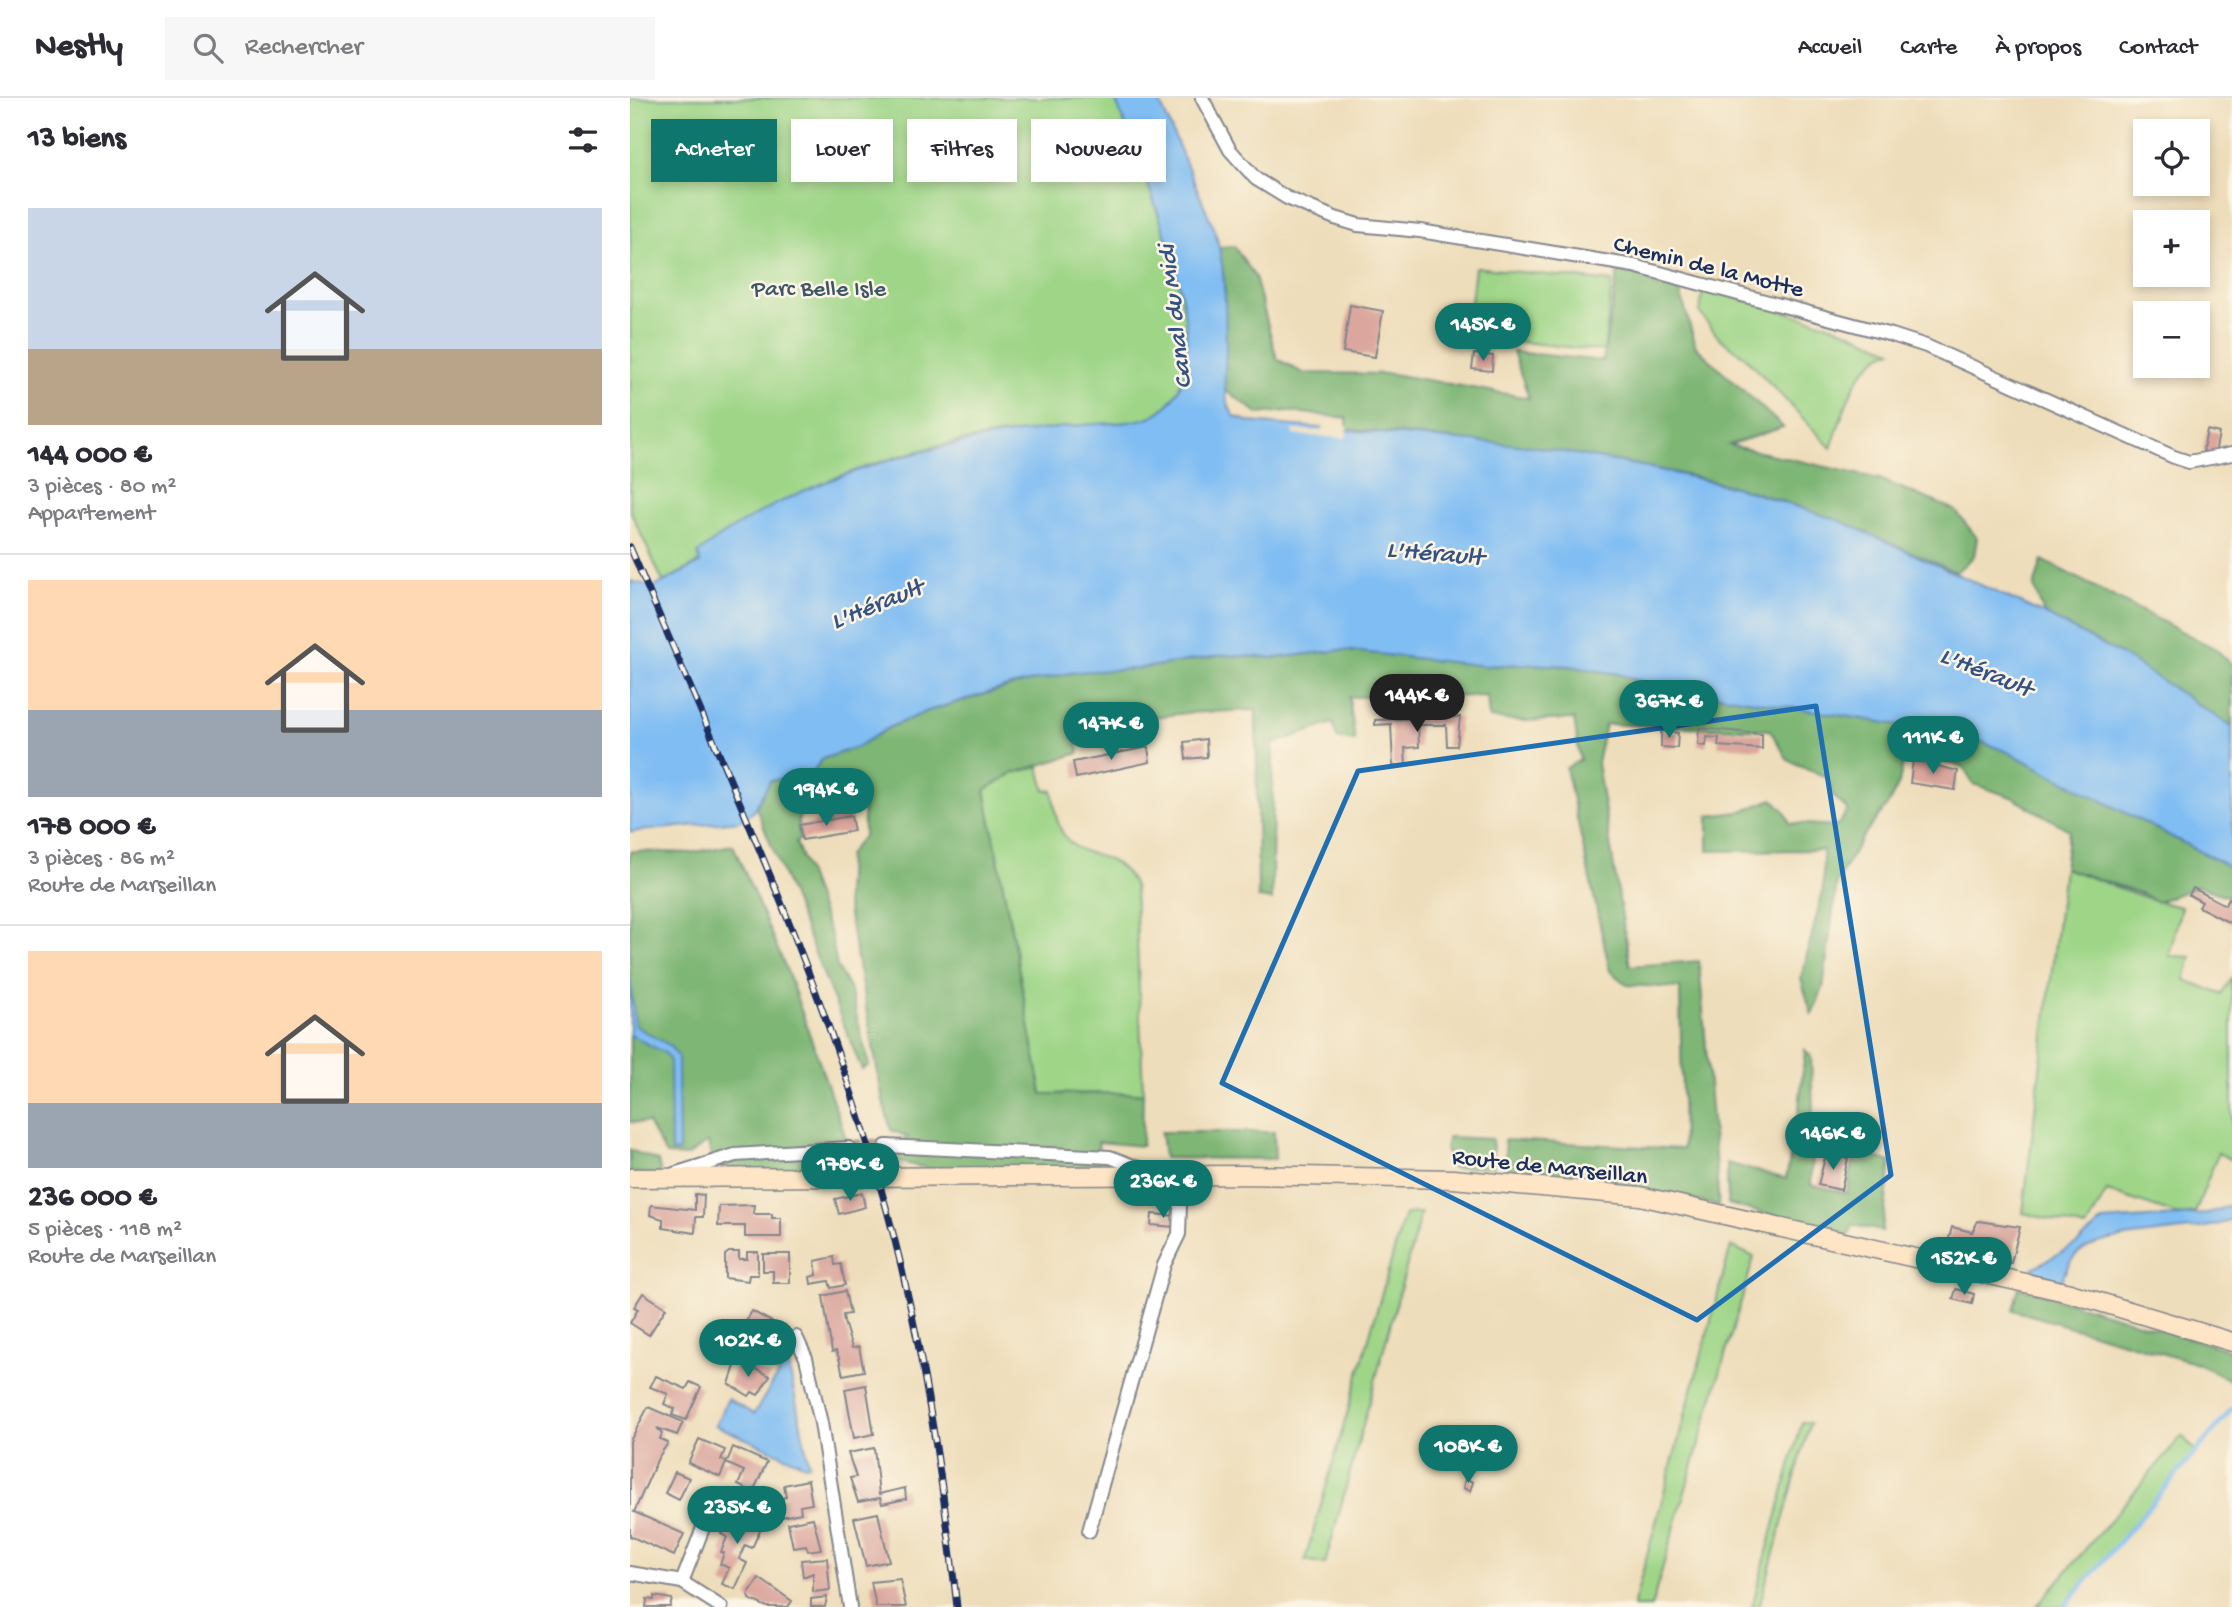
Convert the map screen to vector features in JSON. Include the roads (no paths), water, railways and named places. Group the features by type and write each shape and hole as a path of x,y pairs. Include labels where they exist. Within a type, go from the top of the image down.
{"main road":[{"name":"Route de Marseillan","path":"630,1178 1159,1175 1453,1179 1640,1196 2070,1293 2232,1342"}],"street":[{"name":"Chemin de la Motte","path":"1202,98 1230,150 1256,179 1287,198 1335,218 1358,225 1430,233 1634,266 1727,289 1926,346 2189,462 2232,454"},
{"path":"886,1146 1110,1157 1159,1175"},
{"path":"666,1178 735,1155 849,1148"},
{"path":"1089,1531 1164,1265 1179,1234 1181,1176"},
{"path":"796,1337 806,1358 821,1423 850,1607"},
{"path":"682,1582 708,1515 699,1501"},
{"path":"630,1573 682,1582 721,1607"}],"water":[{"name":"L'Hérault","path":"1115,98 1158,98 1213,226 1224,283 1225,389 1229,408 1234,416 1249,422 1531,446 1647,467 1742,489 1841,521 2044,614 2124,656 2232,727 2232,868 2008,752 1950,730 1899,725 1645,683 1618,674 1570,666 1486,666 1341,650 1274,658 1225,655 1136,669 1075,672 1010,686 928,711 890,727 857,747 822,759 811,774 770,781 753,812 739,821 630,832 630,581 654,587 700,563 698,553 739,524 784,500 881,463 982,439 1138,420 1161,411 1171,401 1179,388 1186,360 1186,325 1168,244 1146,182 1166,182 1166,119 1123,119"},
{"path":"630,977 635,1026 669,1045 678,1056 679,1151 671,1152 670,1061 665,1053 630,1035"},
{"path":"2232,1205 2232,1220 2194,1229 2124,1237 2086,1248 2072,1259 2061,1281 2042,1275 2033,1268 2078,1243 2103,1221 2206,1214"},
{"path":"786,1361 809,1464 805,1465 715,1425 728,1399 754,1414"}],"waterway":[{"path":"2064,1607 2232,1409"}],"tunnel":[{"path":"849,1148 886,1146"}],"railway":[{"path":"630,547 775,888 841,1061 869,1148 894,1237 924,1375 946,1514 957,1607"}],"park label":[{"name":"Parc Belle Isle","path":"819,287"}],"water label":[{"name":"Canal du Midi","path":"1173,317"}]}
